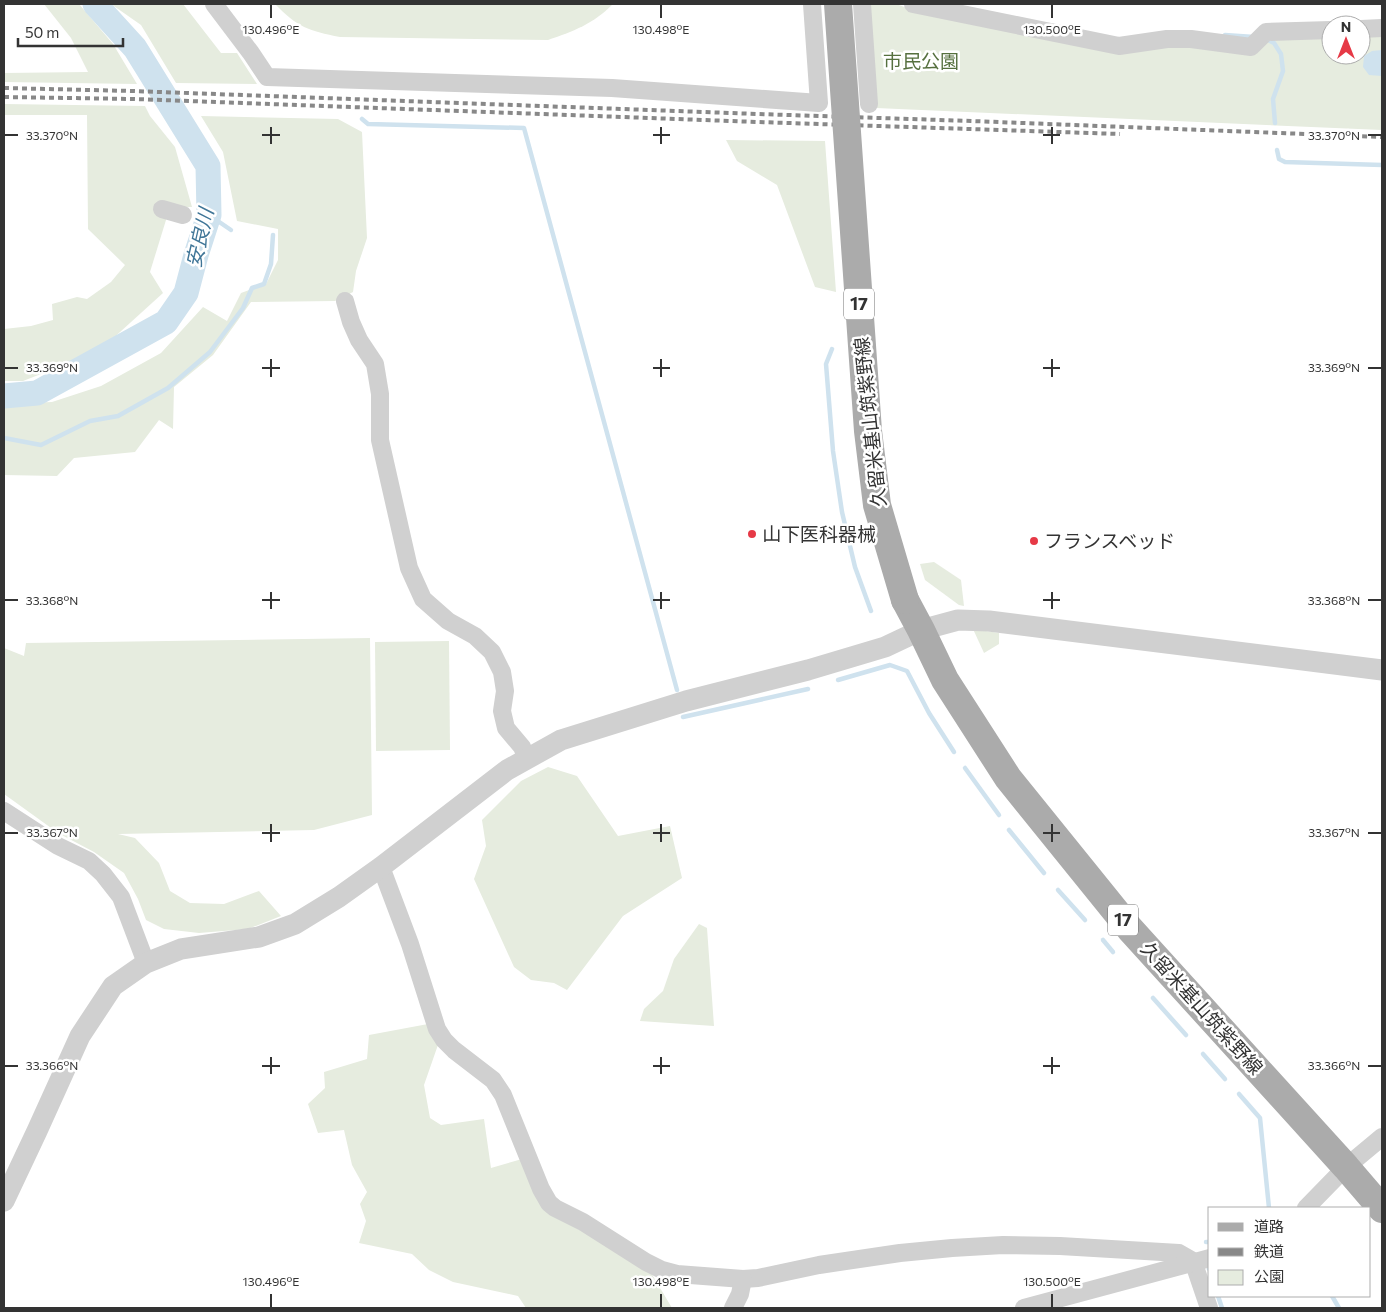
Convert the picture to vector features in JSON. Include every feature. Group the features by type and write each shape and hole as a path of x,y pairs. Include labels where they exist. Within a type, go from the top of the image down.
{"main road":[{"name":"久留米基山筑紫野線","path":"838,4 869,440 877,505 905,600 922,630 945,680 1014,786 1130,929 1382,1208"}],"street":[{"path":"214,4 267,77 612,88 819,103 812,4"},
{"path":"862,4 869,104"},
{"path":"913,4 1119,46 1167,39 1190,39 1251,46 1266,32 1321,30"},
{"path":"162,209 183,215"},
{"path":"345,301 351,322 375,364 380,394 380,440 409,568 423,599 448,621 475,636 492,652 502,672 505,691 502,711 506,728 522,747 526,759"},
{"path":"4,1201 80,1036 113,986 146,963 180,949 259,937 295,924 339,897 380,868 507,770 561,740 686,701 808,670 885,647 922,630 958,620 989,621 1382,670"},
{"path":"4,811 58,846 89,861 104,874 121,897 146,963"},
{"path":"380,868 410,944 437,1029 454,1050 493,1080 503,1095 541,1189 549,1203 662,1270 677,1274 743,1279 758,1278 819,1265 900,1253 1003,1245 1060,1246 1179,1253 1201,1259"},
{"path":"1307,1207 1346,1167 1382,1137"},
{"path":"1024,1308 1201,1259"},
{"path":"1201,1259 1209,1308"},
{"path":"733,1308 740,1294 743,1279"}],"green space":[{"path":"44,4 79,4 113,44 137,84 4,82 4,73 88,72 71,38"},
{"path":"111,4 183,4 221,53 237,53 257,84 176,83 141,25"},
{"path":"275,4 613,4 598,17 583,26 548,40 340,37 304,27 290,18"},
{"name":"市民公園","path":"867,4 896,4 916,11 1120,50 1174,43 1254,50 1272,36 1321,34 1321,65 1371,65 1371,33 1382,32 1382,130 876,108"},
{"path":"4,104 145,106 150,116 175,147 192,207 170,207 150,272 163,293 98,352 23,381 4,381 4,329 31,326 53,320 52,304 77,297 87,299 111,282 125,265 88,229 87,115 4,115"},
{"path":"201,116 338,119 362,132 367,238 356,271 353,292 335,301 251,302 213,355 174,387 173,429 159,420 135,452 74,458 57,476 4,475 4,404 52,402 101,386 161,353 203,307 227,321 241,293 266,284 278,260 278,229 237,221 223,152"},
{"path":"726,140 825,141 836,292 815,287 777,185 737,161"},
{"path":"934,562 961,580 964,606 959,605 925,580 920,564"},
{"path":"973,629 999,633 999,644 984,653"},
{"path":"370,638 372,815 314,830 118,834 135,838 159,863 170,891 190,903 224,904 259,891 281,916 248,929 199,933 164,929 146,920 138,899 124,873 94,852 58,833 4,794 4,648 24,656 26,643"},
{"path":"449,641 450,750 376,751 375,642"},
{"path":"548,767 577,776 618,836 670,826 682,878 623,916 567,990 554,983 531,980 514,967 474,879 486,846 482,820 521,781"},
{"path":"699,924 707,928 714,1026 640,1021 644,1009 663,991 674,959"},
{"path":"428,1024 439,1042 424,1085 430,1118 441,1125 484,1119 491,1168 522,1159 551,1213 650,1271 672,1308 526,1308 518,1296 453,1282 429,1270 412,1254 359,1243 366,1221 360,1204 367,1192 352,1165 344,1130 318,1133 308,1104 325,1088 324,1072 367,1059 369,1035"}],"water":[{"path":"1382,50 1382,76 1369,75 1363,67 1363,65 1371,65 1372,51"}],"waterway":[{"name":"安良川","path":"4,396 37,393 166,322 186,293 209,215 208,166 135,48 95,4"},
{"path":"1225,35 1254,37"},
{"path":"1264,38 1274,43 1281,54 1283,71 1273,99 1275,123"},
{"path":"362,119 368,124 524,128 677,690"},
{"path":"1277,150 1279,159 1285,162 1382,165"},
{"path":"209,215 231,230"},
{"path":"4,438 41,445 90,421 118,416 168,388 210,352 243,308 252,288 264,284 271,264 273,235"},
{"path":"832,349 826,364 833,451 842,512 855,567 871,611"},
{"path":"838,680 890,665 907,671 929,713 954,752"},
{"path":"683,717 808,689"},
{"path":"965,768 999,815"},
{"path":"1009,830 1044,873"},
{"path":"1058,890 1085,920"},
{"path":"1103,940 1113,952"},
{"path":"1153,998 1186,1035"},
{"path":"1203,1054 1225,1079"},
{"path":"1239,1094 1260,1118 1269,1207"},
{"path":"1218,1297 1222,1308"},
{"path":"1333,1297 1339,1308"}],"railway":[{"path":"4,88 133,91 1382,137"},
{"path":"4,97 134,99 1120,134"}],"place":[{"name":"山下医科器械","path":"752,534"},
{"name":"フランスベッド","path":"1034,541"}]}
